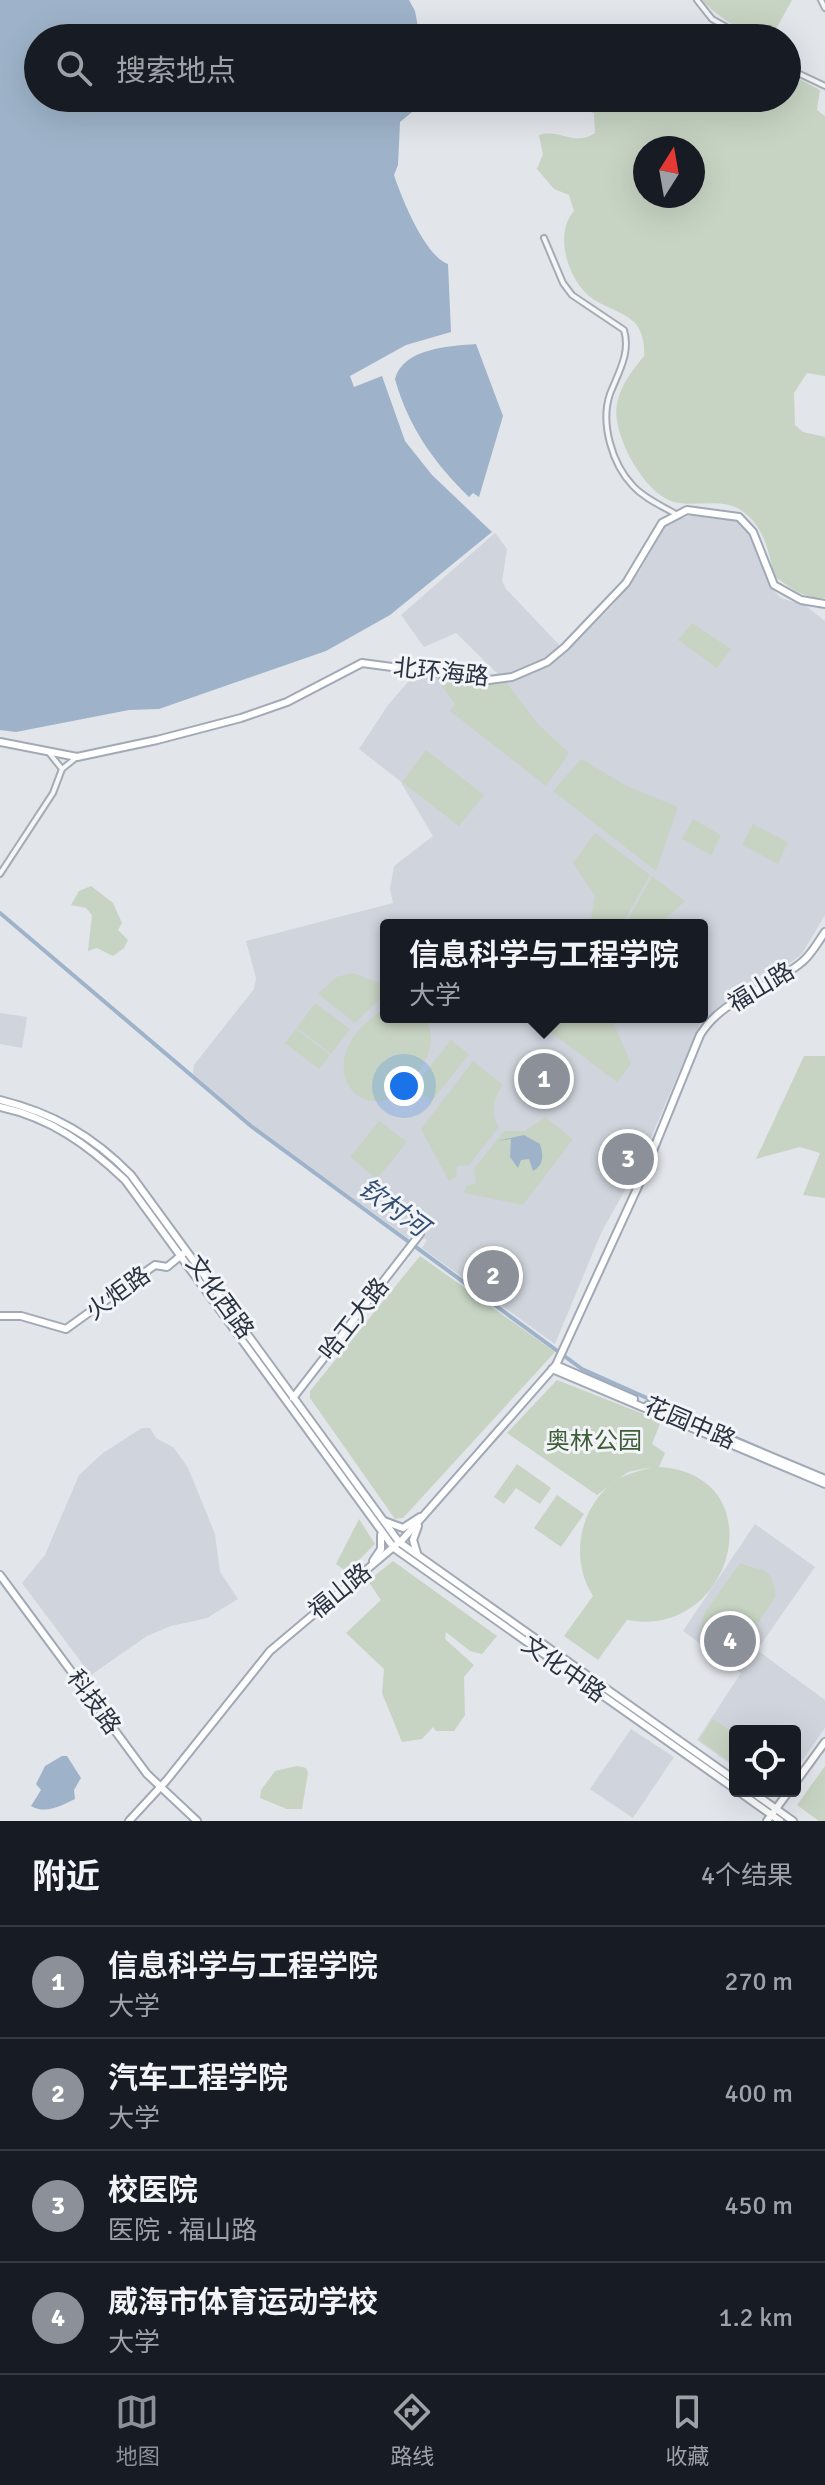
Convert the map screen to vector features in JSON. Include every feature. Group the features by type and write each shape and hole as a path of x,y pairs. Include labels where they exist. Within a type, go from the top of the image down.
{"main road":[{"path":"674,513 704,510 739,517 753,532 774,585 801,600 825,604"},
{"name":"北环海路","path":"0,742 77,757 241,718 287,702 362,663 489,680 533,669 565,647 626,583 662,523 674,513"},
{"name":"福山路","path":"129,1821 161,1787 270,1651 396,1545 554,1367 641,1180 700,1035 730,1003 773,982 804,961 825,932"},
{"name":"文化西路","path":"0,1100 44,1113 90,1137 134,1178 184,1253 396,1545"},
{"name":"文化西路","path":"0,1107 44,1121 85,1144 125,1180 184,1253"},
{"name":"哈工大路","path":"290,1400 418,1236"},
{"name":"火炬路","path":"0,1316 21,1316 66,1329 155,1265 167,1267 184,1253"},
{"name":"花园中路","path":"554,1367 825,1482"},
{"path":"369,1567 382,1544 378,1522 403,1528 426,1513"},
{"path":"419,1556 415,1549 414,1532 426,1513"},
{"name":"文化中路","path":"396,1545 419,1556 729,1776"},
{"name":"文化中路","path":"396,1545 411,1561 729,1785"},
{"path":"369,1567 388,1558 411,1561"},
{"name":"科技路","path":"0,1575 130,1752 197,1821"},
{"path":"801,1775 825,1742"},
{"name":"文化中路","path":"746,1797 780,1821"},
{"name":"文化中路","path":"756,1797 772,1815 793,1821"},
{"path":"772,1815 785,1797"}],"street":[{"path":"697,0 712,19 721,24"},
{"path":"821,0 825,8"},
{"path":"801,75 825,86"},
{"path":"544,238 563,283 572,295 624,330 627,352 606,408 606,424 620,468 633,486 674,513"},
{"path":"50,754 62,769"},
{"path":"0,874 53,793 62,769 77,757"}],"shaded area":[{"path":"695,514 732,519 741,523 751,535 770,587 781,598 806,606 825,621 825,915 802,954 775,974 734,995 708,1017 708,919 380,919 380,1023 701,1023 639,1165 601,1233 555,1344 422,1248 427,1240 415,1231 408,1238 258,1129 193,1074 194,1065 254,989 256,978 246,941 393,903 390,889 394,866 433,836 400,781 359,749 388,705 415,674 475,683 506,682 456,633 424,647 401,615 495,533 507,549 502,581 506,589 566,652 612,606 639,572 667,523"},
{"path":"0,1013 27,1017 22,1048 0,1044"},
{"path":"142,1428 150,1428 156,1438 174,1448 188,1468 215,1534 220,1572 238,1599 207,1618 171,1626 147,1636 91,1675 22,1583 45,1555 79,1475 103,1453"},
{"path":"755,1524 815,1567 757,1650 825,1700 825,1728 801,1762 801,1725 729,1725 729,1763 697,1740 741,1673 683,1631"},
{"path":"631,1729 674,1757 633,1818 590,1789"}],"green space":[{"path":"702,0 792,0 779,24 733,24"},
{"path":"801,80 820,90 817,110 825,116 825,376 807,373 794,393 795,425 803,432 825,437 825,598 815,599 795,591 774,576 760,532 742,511 725,504 671,501 650,486 631,460 616,416 621,390 644,356 641,332 628,317 600,303 581,288 569,267 564,243 568,220 574,211 569,195 554,189 537,169 543,154 539,135 546,133 581,138 595,133 594,113 591,112 801,112"},
{"path":"692,623 731,649 717,668 678,640"},
{"path":"436,677 506,682 538,724 569,753 546,786 450,711 455,704"},
{"path":"426,750 484,795 459,826 402,782"},
{"path":"581,759 627,786 678,807 656,871 553,791"},
{"path":"693,819 721,835 711,855 682,839"},
{"path":"753,824 788,842 778,864 742,845"},
{"path":"595,833 650,875 625,919 591,919 595,896 573,863"},
{"path":"652,876 685,901 666,919 628,919"},
{"path":"91,886 113,903 122,923 118,930 128,940 124,948 113,956 97,948 88,951 92,915 86,908 71,905 79,891"},
{"path":"353,973 380,984 380,999 355,1023 318,994 336,977"},
{"path":"315,1003 350,1029 331,1054 297,1028"},
{"path":"380,1013 380,1023 426,1023 431,1045 424,1063 406,1089 386,1100 367,1100 352,1091 344,1074 346,1054 359,1031"},
{"path":"614,1023 631,1064 617,1082 541,1025"},
{"path":"296,1029 330,1055 319,1069 285,1043"},
{"path":"451,1040 469,1054 432,1101 414,1087"},
{"path":"804,1056 825,1056 825,1198 803,1195 820,1153 800,1147 756,1159"},
{"path":"473,1061 503,1085 494,1106 499,1127 469,1165 457,1166 456,1177 449,1181 421,1129"},
{"path":"545,1117 573,1139 523,1205 464,1193 467,1185 476,1184 474,1169 504,1131 525,1131"},
{"path":"379,1121 407,1142 377,1179 350,1157"},
{"path":"420,1256 555,1352 403,1518 395,1519 310,1398 310,1391"},
{"name":"奥林公园","path":"557,1380 661,1421 652,1444 665,1453 659,1467 696,1476 719,1497 729,1524 727,1554 715,1582 694,1606 664,1619 627,1620 598,1660 564,1636 593,1596 581,1566 580,1550 586,1518 594,1503 615,1482 597,1495 507,1433","holes":["652,1467 630,1474 618,1479 628,1472"]},
{"path":"517,1464 551,1488 540,1504 516,1488 504,1504 494,1497"},
{"path":"557,1495 584,1514 561,1547 534,1528"},
{"path":"359,1519 375,1544 347,1572 336,1564"},
{"path":"393,1561 497,1636 482,1654 470,1651 446,1632 445,1639 474,1665 464,1677 465,1715 454,1731 436,1731 433,1727 422,1739 402,1742 382,1693 384,1669 346,1633 381,1600 368,1581"},
{"path":"740,1563 769,1574 776,1596 738,1652 710,1643 702,1634 701,1626 704,1614"},
{"path":"713,1719 729,1730 729,1761 699,1740"},
{"path":"297,1766 306,1768 308,1773 302,1809 287,1809 260,1798 261,1790 275,1771"},
{"path":"825,1766 825,1821 819,1821 797,1805"}],"water":[{"path":"0,0 409,0 417,24 24,24 24,112 412,112 400,122 398,165 394,175 423,239 439,259 448,264 451,332 406,345 350,376 354,387 382,376 405,441 432,475 492,532 390,615 326,651 159,709 129,710 16,732 0,730"},
{"path":"476,344 503,416 479,497 473,493 469,497 444,471 424,443 407,412 395,379 407,361 417,355 441,348"},
{"path":"524,1135 540,1144 541,1148 541,1162 533,1171 529,1159 521,1160 518,1168 510,1157 511,1139 497,1141"},
{"path":"67,1756 81,1778 74,1790 75,1799 42,1810 31,1806 41,1790 36,1784 45,1766"}],"waterway":[{"name":"钦村河","path":"0,913 251,1126 582,1369 781,1458"}],"place":[{"name":"信息科学与工程学院","path":"544,1079"},
{"name":"校医院","path":"628,1159"},
{"name":"汽车工程学院","path":"493,1276"},
{"name":"威海市体育运动学校","path":"730,1641"}]}
